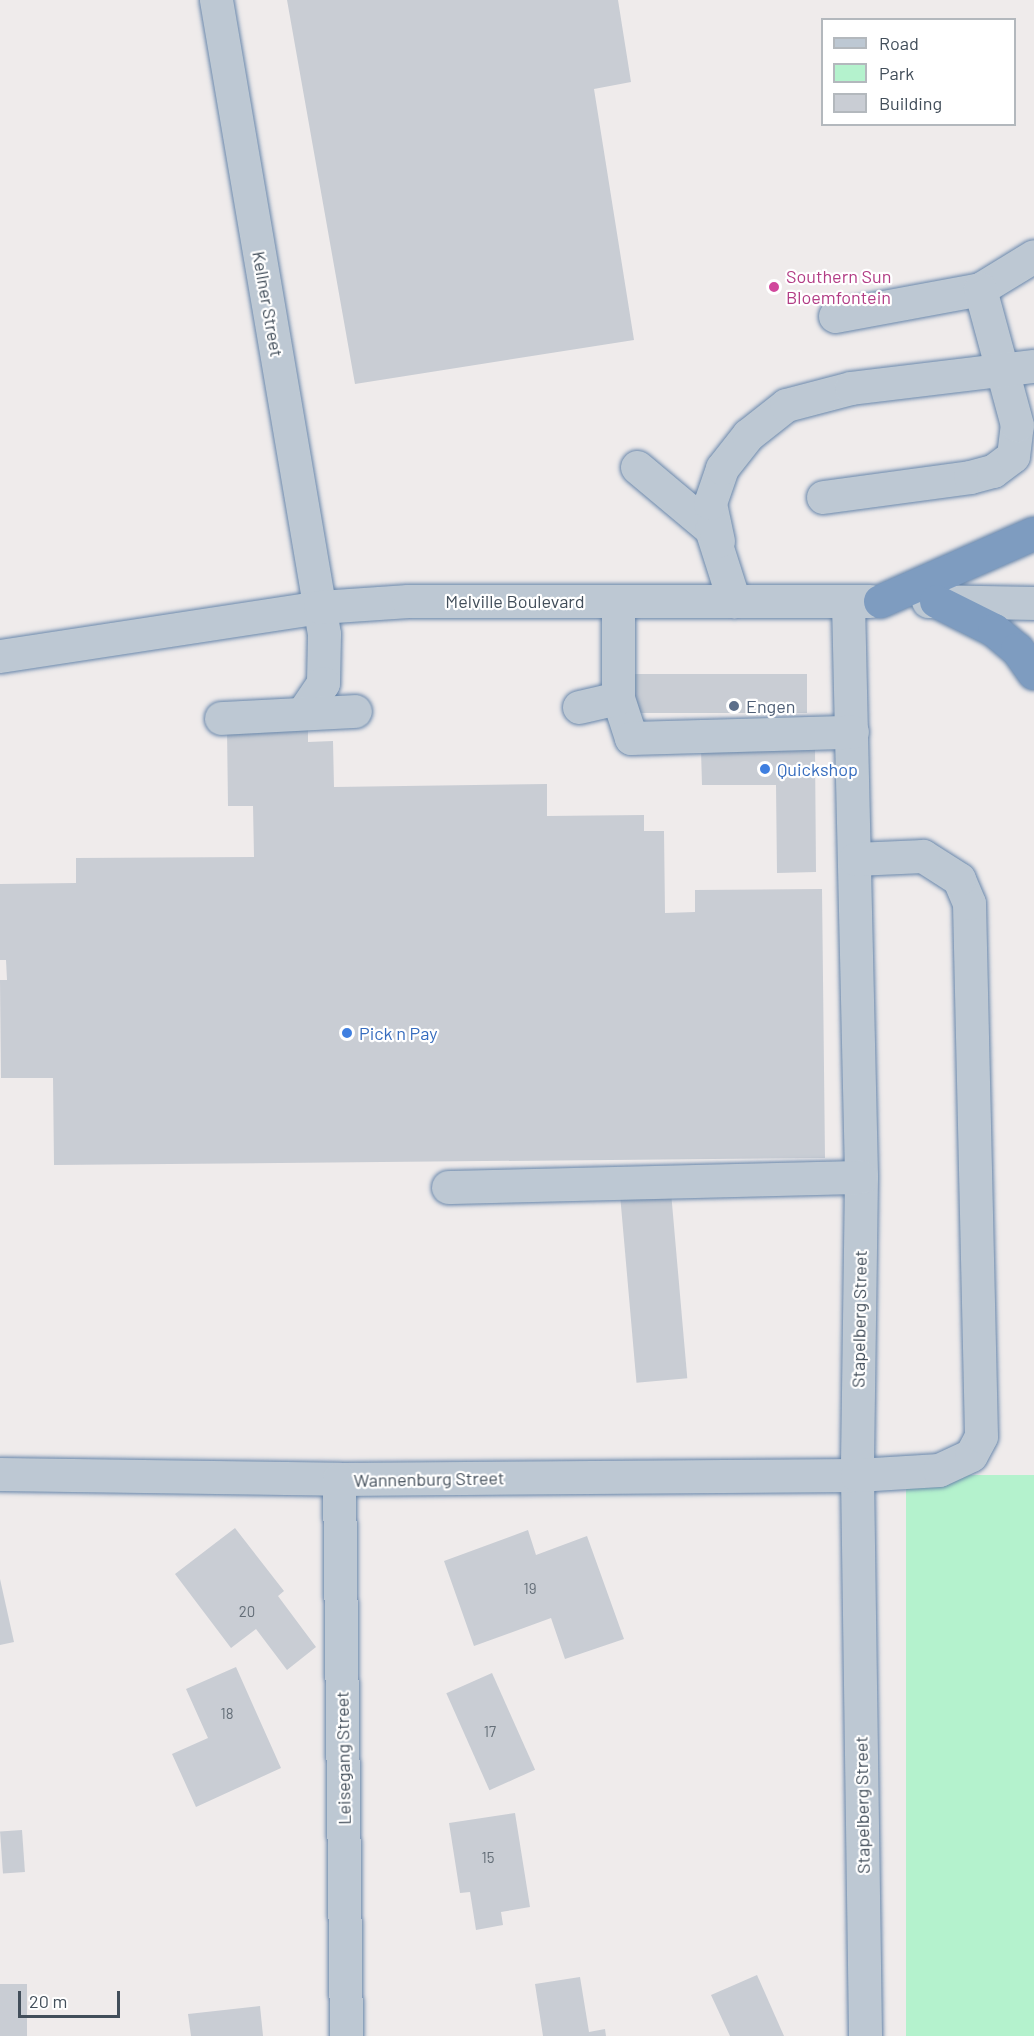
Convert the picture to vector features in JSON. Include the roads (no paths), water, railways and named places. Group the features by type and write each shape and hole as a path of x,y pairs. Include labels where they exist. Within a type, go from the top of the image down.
{"highway":[{"path":"864,602 1034,533"},
{"path":"936,601 994,630 1017,649 1034,673"}],"street":[{"name":"Kellner Street","path":"216,0 320,607 324,675 303,713"},
{"path":"835,316 980,288 1034,256"},
{"path":"823,497 993,471 1013,456 1017,425 1019,368 980,288"},
{"path":"734,601 710,503 722,468 748,435 786,405 850,388 1019,368"},
{"path":"637,467 701,520 718,541"},
{"name":"Melville Boulevard","path":"0,656 320,607 408,601 1034,603"},
{"path":"618,602 618,698 631,738 852,732"},
{"name":"Stapelberg Street","path":"864,602 852,732 861,1177 857,1475 866,2036"},
{"path":"579,707 618,698"},
{"path":"221,718 355,711"},
{"name":"Wannenburg Street","path":"0,1474 339,1479 857,1475 957,1464 971,1455 981,1436 969,903 958,879 923,856 855,859"},
{"path":"448,1187 861,1177"},
{"name":"Leisegang Street","path":"339,1479 346,2036"}],"place":[{"name":"Southern Sun Bloemfontein","path":"774,287"},
{"name":"Engen","path":"734,706"},
{"name":"Quickshop","path":"765,769"},
{"name":"Pick n Pay","path":"347,1033"}]}
